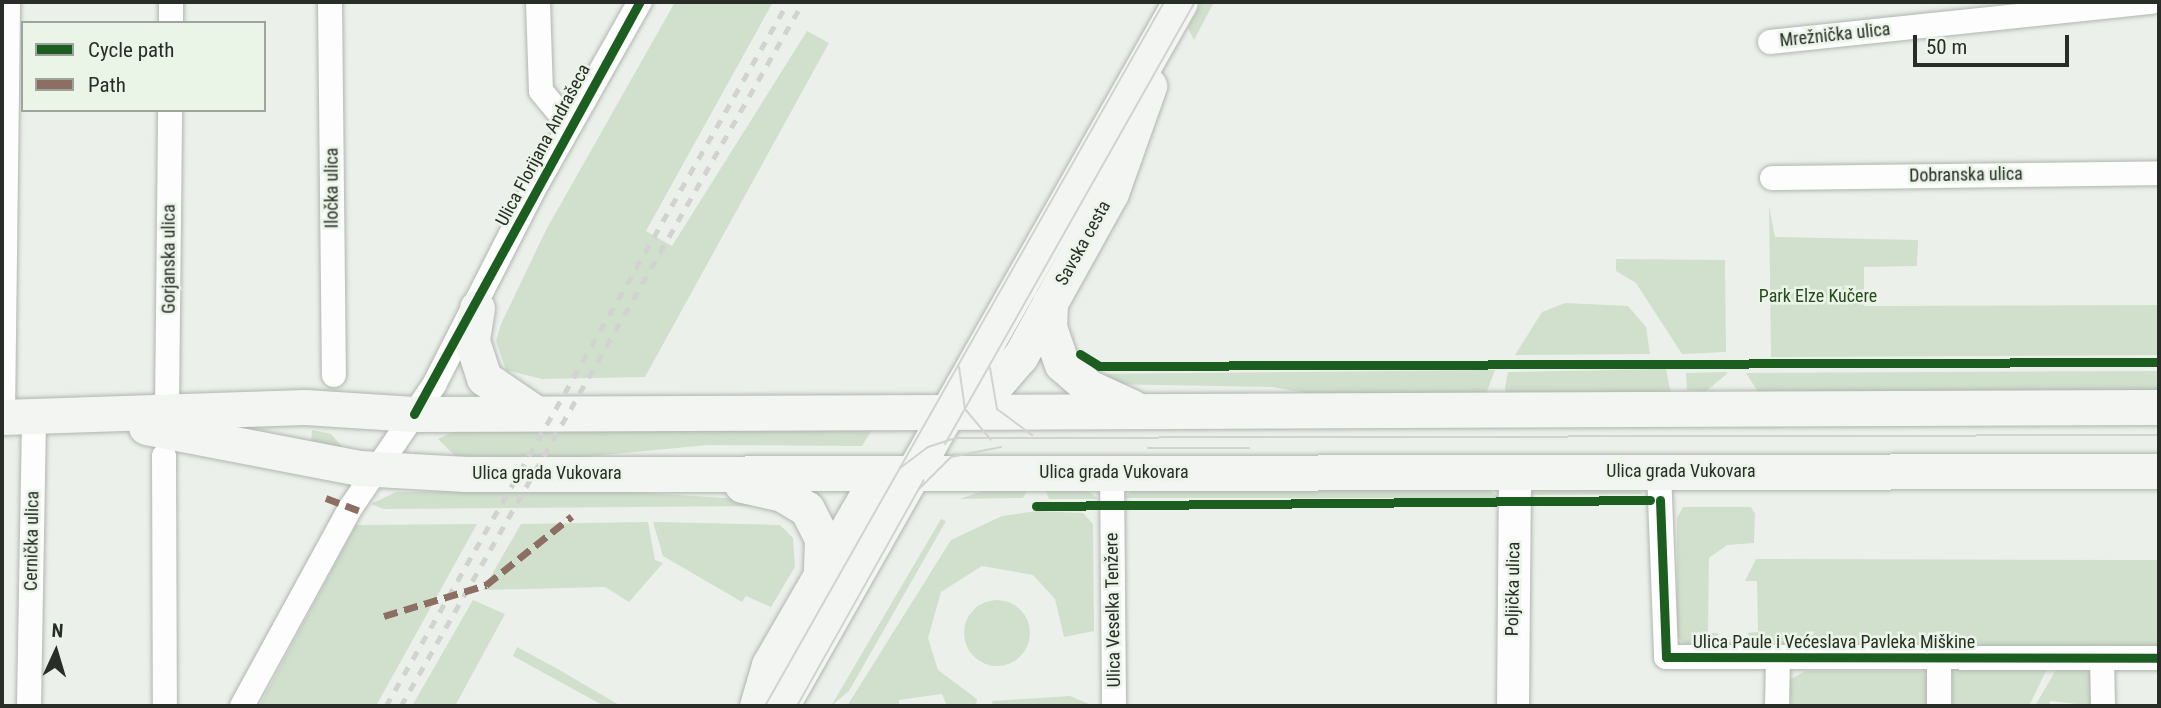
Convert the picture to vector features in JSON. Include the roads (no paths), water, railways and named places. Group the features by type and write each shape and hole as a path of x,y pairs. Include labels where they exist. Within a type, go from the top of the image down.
{"main road":[{"name":"Savska cesta","path":"781,706 1180,2"},
{"name":"Savska cesta","path":"947,413 1008,373 1050,302 1116,181 1160,35"},
{"path":"1050,302 1049,327 1062,365 1088,387 1148,412"},
{"path":"477,308 472,341 484,377 500,395 537,414"},
{"name":"Ulica grada Vukovara","path":"13,417 74,417 167,408 537,414 2159,407"},
{"name":"Ulica grada Vukovara","path":"74,417 235,439 378,470 705,473 2159,471"},
{"path":"757,706 769,665 870,492 913,472"},
{"path":"705,473 782,494 807,509 822,539 820,575"}],"street":[{"name":"Cernička ulica","path":"8,2 13,417 29,706"},
{"path":"170,21 171,2"},
{"name":"Iločka ulica","path":"330,2 334,375"},
{"path":"538,2 541,91 570,126"},
{"name":"Ulica Florijana Andrašeca","path":"242,706 351,507 414,414 477,308 570,126 640,2"},
{"name":"Mrežnička ulica","path":"1770,42 2151,2"},
{"name":"Gorjanska ulica","path":"167,408 170,112"},
{"name":"Dobranska ulica","path":"1772,178 2159,173"},
{"path":"164,456 165,706"},
{"name":"Poljička ulica","path":"1513,706 1515,471"},
{"name":"Ulica Paule i Većeslava Pavleka Miškine","path":"1660,471 1665,657 2159,658"},
{"name":"Ulica Veselka Tenžere","path":"1112,472 1114,706"},
{"path":"1777,706 1778,657"},
{"path":"2102,658 2103,706"},
{"path":"1939,659 1939,706"}],"tram line":[{"path":"765,706 1164,2"},
{"path":"945,444 1195,2"},
{"path":"959,367 965,409 991,440"},
{"path":"990,368 997,409 1032,435"},
{"path":"900,468 928,447 956,438 2159,435"},
{"path":"919,489 951,457 1001,447"},
{"path":"1148,448 1249,448"},
{"path":"797,706 924,480"}],"railway":[{"path":"386,706 788,2"},
{"path":"401,706 803,2"}],"park label":[{"name":"Park Elze Kučere","path":"1818,296"}]}
